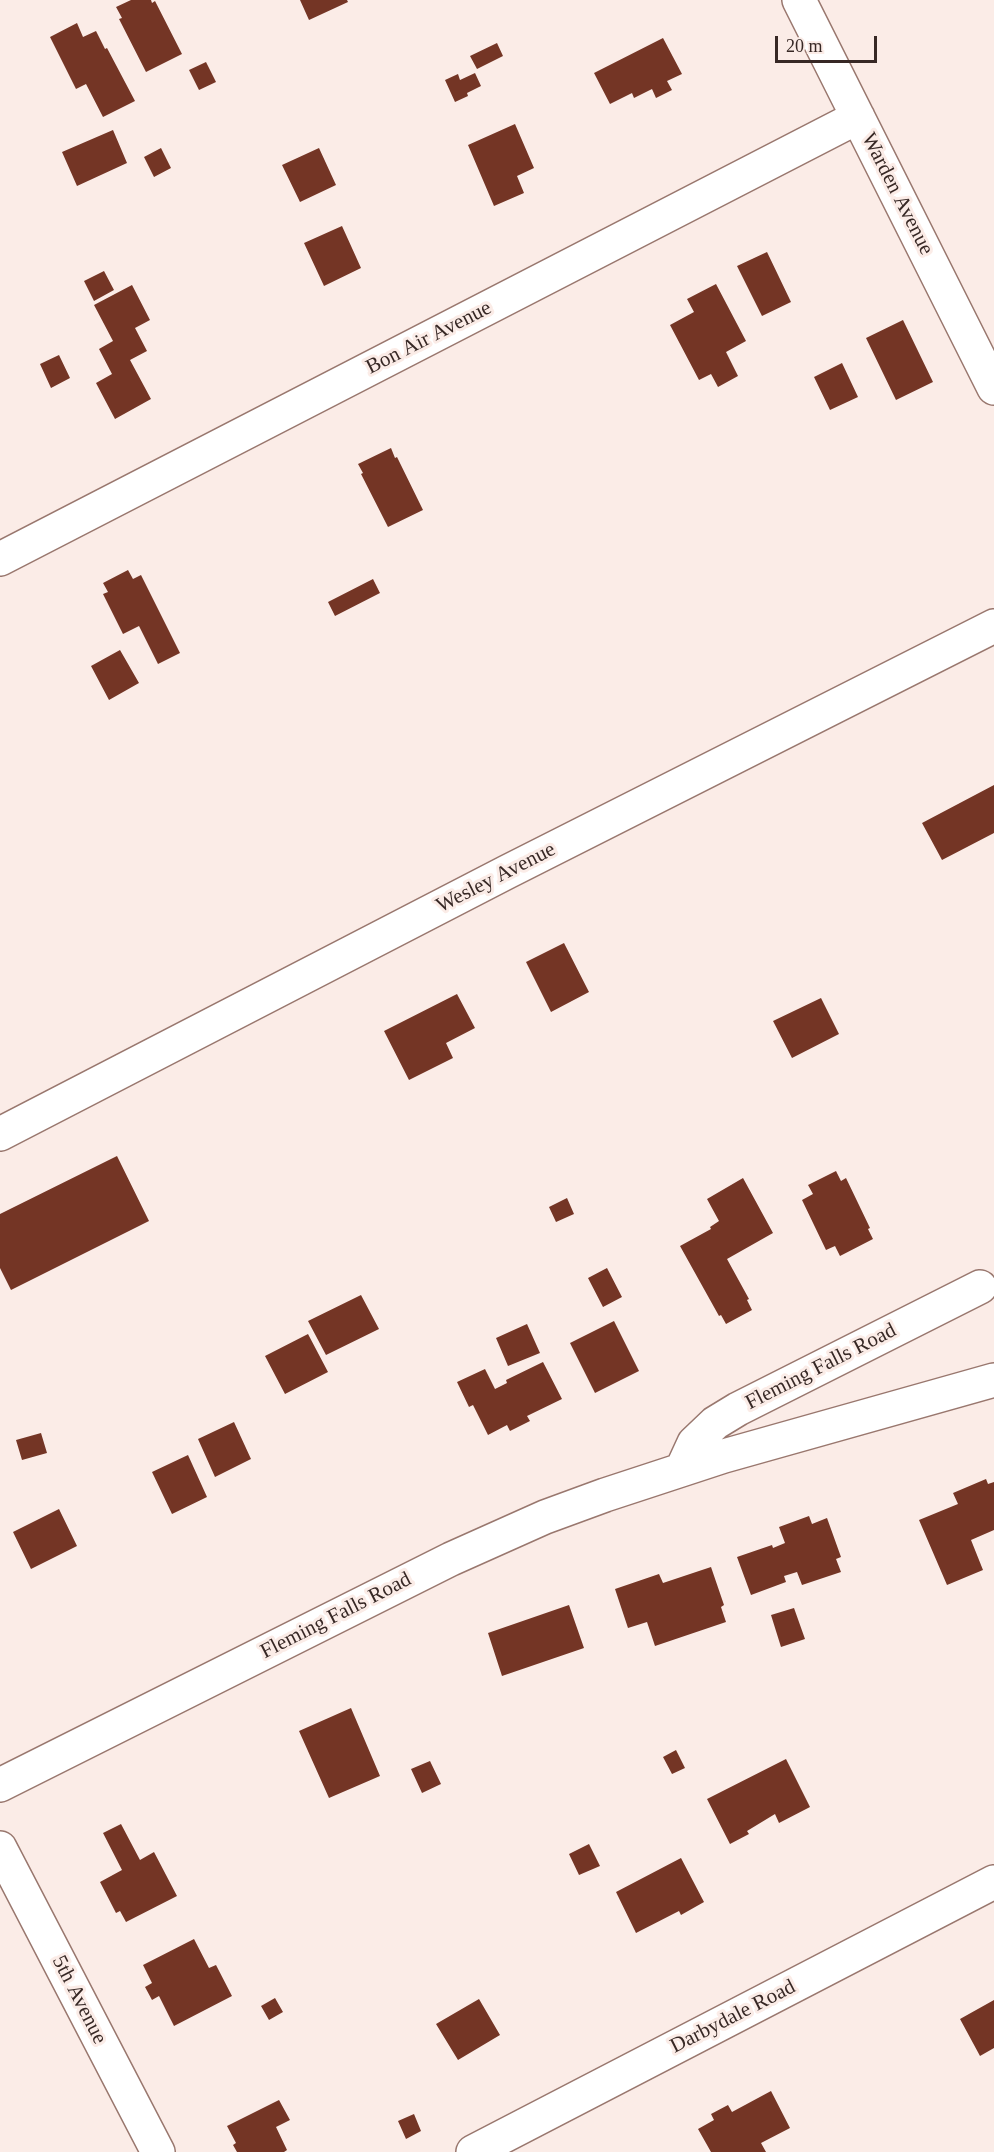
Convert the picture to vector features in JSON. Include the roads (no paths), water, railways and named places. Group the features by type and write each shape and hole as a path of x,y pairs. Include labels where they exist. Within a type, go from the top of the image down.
{"street":[{"name":"Warden Avenue","path":"799,0 994,388"},
{"name":"Bon Air Avenue","path":"0,559 858,117"},
{"name":"Wesley Avenue","path":"0,1134 507,872 994,626"},
{"name":"Fleming Falls Road","path":"682,1469 694,1443 715,1423 738,1409 980,1287"},
{"name":"Fleming Falls Road","path":"0,1785 451,1559 545,1517 682,1469 994,1380"},
{"name":"5th Avenue","path":"0,1848 158,2152"},
{"name":"Darbydale Road","path":"472,2152 994,1882"}]}
